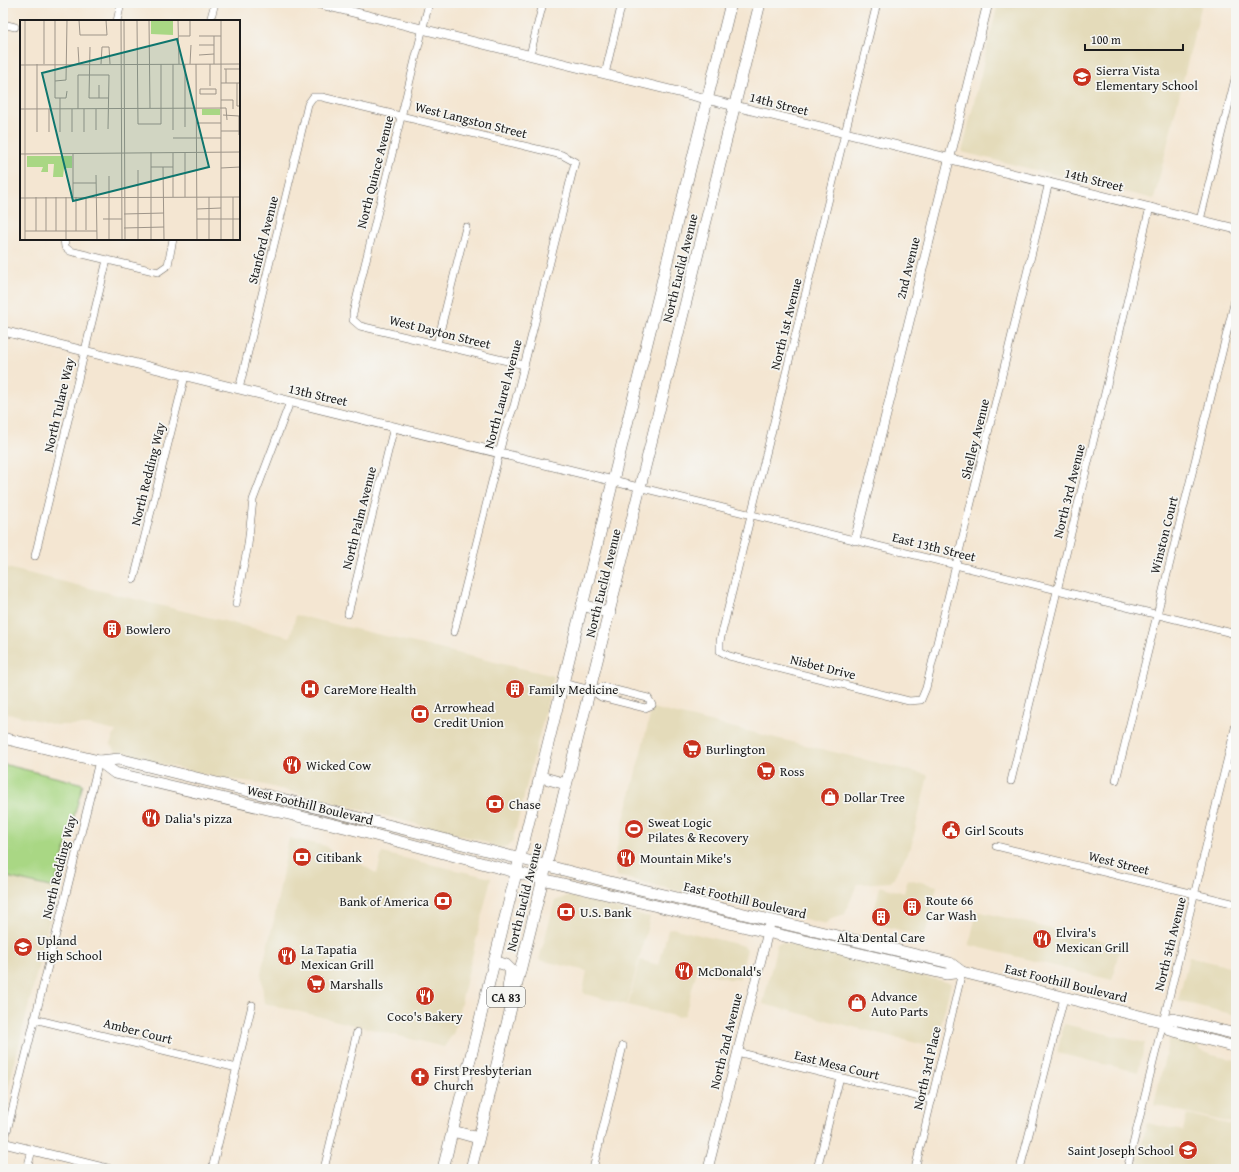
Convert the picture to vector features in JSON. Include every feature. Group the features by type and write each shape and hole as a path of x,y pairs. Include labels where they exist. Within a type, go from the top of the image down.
{"main road":[{"name":"North Euclid Avenue","path":"443,1169 731,3"},
{"name":"North Euclid Avenue","path":"471,1169 545,866 591,690 760,3"},
{"path":"582,606 610,613"},
{"name":"West Foothill Boulevard","path":"3,738 99,761 119,759 520,858"},
{"name":"West Foothill Boulevard","path":"99,761 115,773 285,813 517,872"},
{"path":"541,777 566,784"},
{"path":"285,813 294,810 302,811 347,822 354,816"},
{"name":"East Foothill Boulevard","path":"520,858 545,866 950,963 962,972"},
{"name":"East Foothill Boulevard","path":"517,872 946,974 962,972 1164,1022 1173,1019 1236,1034"},
{"name":"CA 83","path":"494,961 506,964 511,970 502,1012 501,1044"},
{"name":"East Foothill Boulevard","path":"1164,1022 1170,1030 1236,1047"},
{"path":"452,1131 478,1138"}],"street":[{"path":"117,20 121,3"},
{"path":"210,20 215,3"},
{"name":"14th Street","path":"316,3 337,6 422,29 1236,229"},
{"name":"North Quince Avenue","path":"353,320 352,313 429,3"},
{"path":"530,55 543,3"},
{"path":"605,74 622,3"},
{"name":"North 1st Avenue","path":"720,651 720,641 877,3"},
{"name":"2nd Avenue","path":"855,540 988,3"},
{"path":"3,24 15,27"},
{"path":"1200,220 1236,75"},
{"name":"West Langston Street","path":"313,97 322,97 562,155 574,162"},
{"name":"Stanford Avenue","path":"239,389 308,104 313,97"},
{"name":"North Laurel Avenue","path":"454,632 499,453 524,365 574,162"},
{"name":"Shelley Avenue","path":"921,700 926,688 1049,182"},
{"name":"North 3rd Avenue","path":"1011,781 1150,208"},
{"path":"437,344 466,227"},
{"path":"64,243 70,251 158,272 168,265 173,240"},
{"name":"North Tulare Way","path":"35,556 107,260"},
{"name":"Winston Court","path":"1116,780 1236,296"},
{"name":"West Dayton Street","path":"353,320 360,326 524,365"},
{"name":"13th Street","path":"3,331 626,484"},
{"name":"North Redding Way","path":"134,579 185,376"},
{"path":"236,604 248,545 253,500 290,402"},
{"name":"North Palm Avenue","path":"348,614 394,427"},
{"name":"East 13th Street","path":"626,484 1236,634"},
{"name":"Nisbet Drive","path":"720,651 729,656 909,701 921,700"},
{"path":"562,683 591,690 601,697 645,708 652,705 648,698 604,687 591,690"},
{"name":"North 5th Avenue","path":"1127,1169 1236,724"},
{"name":"North Redding Way","path":"3,1143 99,761"},
{"path":"1226,766 1236,769"},
{"name":"West Street","path":"996,846 1236,904"},
{"name":"North 2nd Avenue","path":"708,1169 771,920"},
{"name":"North 3rd Place","path":"915,1169 962,972"},
{"path":"1020,1169 1064,998"},
{"path":"212,1169 252,1005"},
{"name":"Amber Court","path":"34,1019 237,1068"},
{"path":"324,1169 357,1032"},
{"path":"593,1169 623,1046"},
{"name":"East Mesa Court","path":"737,1052 932,1100"},
{"path":"817,1169 840,1078"},
{"path":"3,1143 108,1169"},
{"path":"27,1169 32,1150"}],"shaded area":[{"name":"Sierra Vista Elementary School","path":"998,3 1202,3 1154,199 962,152"},
{"path":"3,567 290,637 296,615 554,676 513,840 508,846 499,848 479,840 253,782 224,779 129,756 130,753 116,751 110,744 116,731 89,725 56,725 3,712"},
{"path":"652,708 928,775 911,847 891,882 857,884 845,914 832,918 826,924 763,909 757,910 616,876 614,859"},
{"name":"Upland High School","path":"3,764 83,784 3,1110"},
{"path":"289,838 326,846 333,854 353,859 377,874 382,853 491,878 454,1032 444,1047 264,1003 261,972 274,920"},
{"path":"908,879 937,886 926,932 923,936 875,924 872,921 880,886 904,893"},
{"path":"567,896 650,917 627,1005 585,994 583,991 587,971 539,960 555,901"},
{"path":"977,911 1118,945 1120,947 1112,980 969,945"},
{"path":"672,928 744,946 747,949 740,978 738,979 729,979 697,970 685,1015 678,1017 628,1005 640,960 659,965 668,930"},
{"path":"781,942 951,983 936,1046 932,1047 763,1004 777,944"},
{"path":"1189,957 1236,968 1236,1015 1178,1001"},
{"path":"1064,1024 1145,1043 1138,1072 1057,1053"},
{"path":"1169,1039 1199,1046 1200,1050 1212,1055 1236,1060 1236,1124 1154,1105"},
{"name":"Saint Joseph School","path":"1187,1114 1236,1126 1236,1169 1136,1169 1147,1123 1183,1131"}],"green space":[{"path":"3,764 83,784 54,888 3,876"}],"place":[{"name":"Sierra Vista Elementary School","path":"1082,77"},
{"name":"Bowlero","path":"112,629"},
{"name":"CareMore Health","path":"310,689"},
{"name":"Family Medicine","path":"515,689"},
{"name":"Arrowhead Credit Union","path":"420,714"},
{"name":"Burlington","path":"692,749"},
{"name":"Wicked Cow","path":"292,765"},
{"name":"Ross","path":"766,771"},
{"name":"Dollar Tree","path":"830,797"},
{"name":"Chase","path":"495,804"},
{"name":"Dalia's pizza","path":"151,818"},
{"name":"Sweat Logic Pilates & Recovery","path":"634,829"},
{"name":"Girl Scouts","path":"951,830"},
{"name":"Citibank","path":"302,857"},
{"name":"Mountain Mike's","path":"626,858"},
{"name":"Bank of America","path":"443,901"},
{"name":"Route 66 Car Wash","path":"912,907"},
{"name":"U.S. Bank","path":"566,912"},
{"name":"Alta Dental Care","path":"881,917"},
{"name":"Elvira's Mexican Grill","path":"1042,939"},
{"name":"Upland High School","path":"23,947"},
{"name":"La Tapatia Mexican Grill","path":"287,956"},
{"name":"McDonald's","path":"684,971"},
{"name":"Marshalls","path":"316,984"},
{"name":"Coco's Bakery","path":"425,996"},
{"name":"Advance Auto Parts","path":"857,1003"},
{"name":"First Presbyterian Church","path":"420,1077"},
{"name":"Saint Joseph School","path":"1188,1150"}]}
